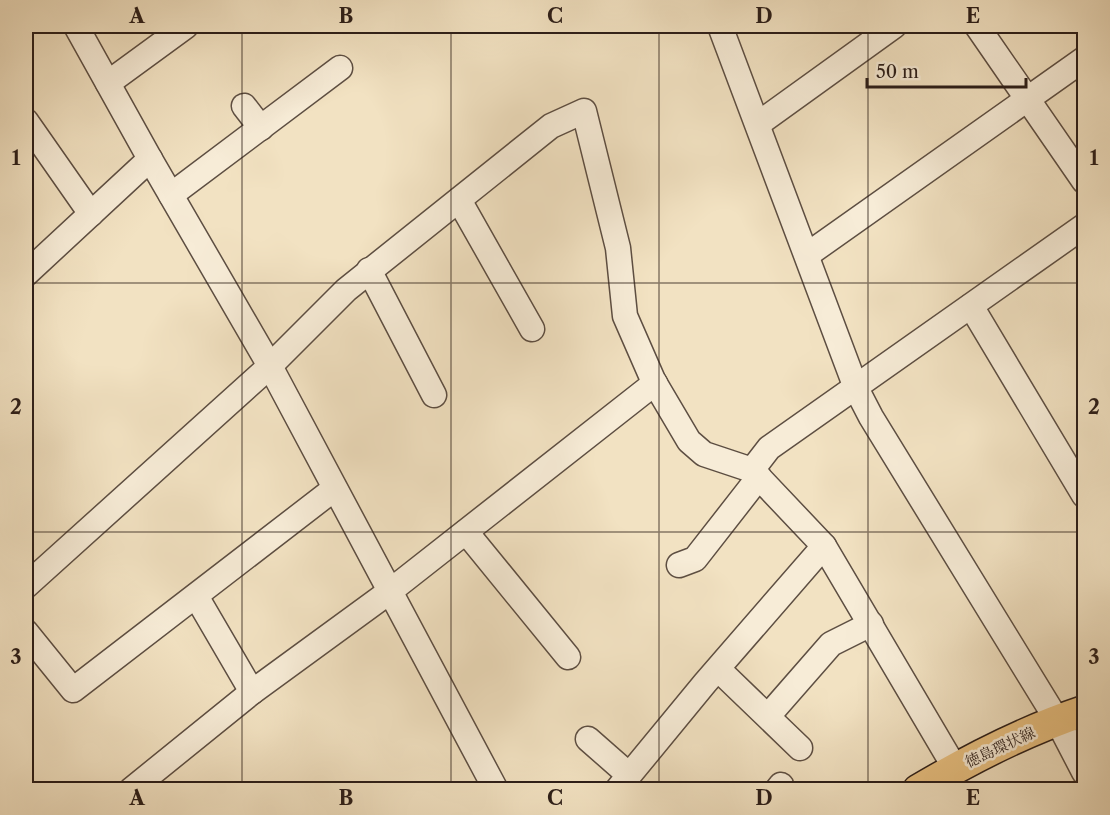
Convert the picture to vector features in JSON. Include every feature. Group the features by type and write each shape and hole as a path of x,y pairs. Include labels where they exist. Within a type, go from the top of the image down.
{"main road":[{"name":"徳島環状線","path":"918,789 955,768 1071,716"}],"street":[{"path":"76,26 270,366 496,789"},
{"path":"108,83 186,26"},
{"path":"720,26 856,388 871,417 1071,716 1084,772"},
{"path":"758,124 894,26"},
{"path":"977,26 1084,180"},
{"path":"807,255 1084,59"},
{"path":"171,195 340,68"},
{"path":"244,106 261,128"},
{"path":"26,586 270,366 369,270 551,126 584,111 618,248 625,316 655,383 689,441 704,454 756,473 824,546 955,768"},
{"path":"26,121 91,214"},
{"path":"26,274 150,159"},
{"path":"459,200 532,329"},
{"path":"679,565 695,560 756,473 769,448 1084,226"},
{"path":"369,270 434,395"},
{"path":"971,306 1084,495"},
{"path":"131,789 252,692 389,592 655,383"},
{"path":"26,632 73,690 334,489"},
{"path":"466,532 568,657"},
{"path":"588,739 623,782 824,546"},
{"path":"196,596 252,692"},
{"path":"768,716 831,644 871,624"},
{"path":"718,669 801,748"}]}
